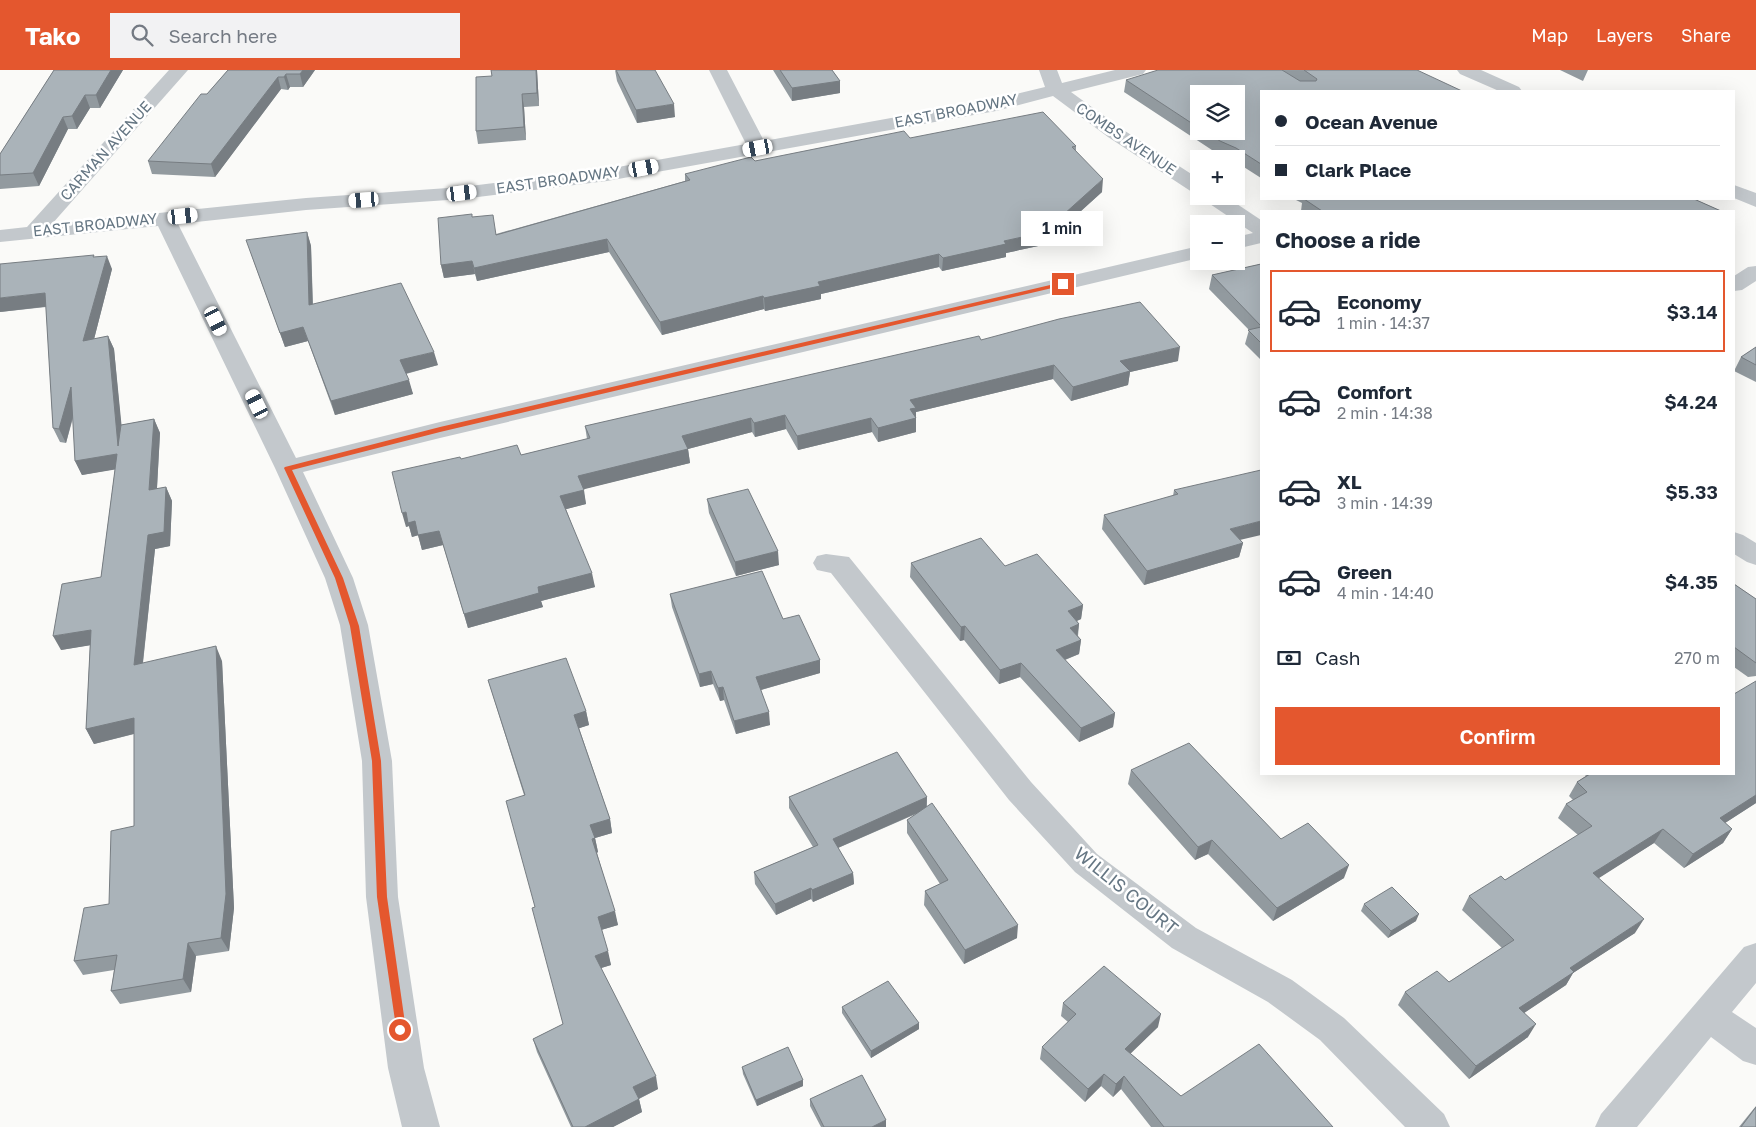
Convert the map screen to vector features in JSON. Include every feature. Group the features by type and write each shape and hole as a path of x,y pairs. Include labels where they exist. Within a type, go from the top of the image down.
{"street":[{"name":"CARMAN AVENUE","path":"34,232 179,70"},
{"path":"718,70 758,148"},
{"path":"1048,70 1055,89"},
{"name":"EAST BROADWAY","path":"0,236 306,204 462,193 607,175 996,105 1137,70"},
{"path":"1466,70 1511,90"},
{"name":"COMBS AVENUE","path":"1055,89 1190,182"},
{"path":"1735,191 1756,201"},
{"path":"1225,205 1260,228"},
{"path":"166,218 288,468 339,578 354,626 377,761 384,907 406,1068 421,1127"},
{"path":"1245,241 1260,237"},
{"path":"288,468 440,430 1190,254"},
{"path":"1735,285 1756,272"},
{"path":"1735,542 1756,556"},
{"name":"WILLIS COURT","path":"826,563 839,564 1020,791 1086,863 1184,938 1280,990 1332,1029 1431,1127"},
{"path":"1614,1127 1756,958"},
{"path":"1709,1015 1756,1049"}],"building":[{"path":"54,70 111,70 96,95 85,95 72,116 63,117 33,173 0,175 0,154"},
{"path":"228,70 303,70 300,74 286,74 284,77 278,77 211,164 148,161 201,94 207,94"},
{"path":"491,70 536,70 537,93 522,94 524,127 476,131 476,77 492,76"},
{"path":"616,70 655,70 674,104 636,110"},
{"path":"780,70 832,70 840,81 792,88"},
{"path":"1158,70 1282,70 1300,81 1316,81 1317,79 1304,70 1417,70 1460,90 1260,90 1260,163 1245,154 1245,150 1239,150 1218,140 1245,140 1245,85 1190,85 1190,122 1126,80"},
{"path":"1043,112 1076,146 1072,147 1103,179 1063,215 1073,226 1004,241 1006,244 943,258 939,254 818,282 820,286 764,298 763,296 660,322 607,239 474,268 472,261 441,265 438,218 472,214 472,217 493,215 496,235 690,180 685,174 751,157 755,161 904,131 910,138"},
{"path":"1306,200 1696,200 1719,210 1320,210"},
{"path":"307,232 309,305 401,283 434,352 400,360 409,380 331,401 303,327 280,333 246,240"},
{"path":"94,255 93,257 107,256 83,341 108,336 118,446 121,425 154,419 149,490 166,487 164,532 148,535 134,665 216,646 226,894 221,938 188,943 183,979 111,991 117,955 74,961 84,908 109,904 111,831 134,826 134,718 86,729 91,630 53,636 62,584 101,577 117,454 75,461 71,387 59,429 53,428 45,293 0,298 0,264"},
{"path":"1260,264 1260,325 1212,275 1234,270 1245,270 1245,268"},
{"path":"1140,302 1180,347 1120,361 1130,371 1073,387 1054,365 910,400 916,408 910,409 916,418 878,428 871,418 797,436 785,415 754,423 751,418 682,436 688,449 578,476 584,490 560,496 592,573 538,587 539,593 464,614 439,531 418,535 415,521 408,523 406,512 402,513 392,472 460,457 461,459 517,445 521,455 590,438 585,426 979,336 981,340 1059,319"},
{"path":"1260,327 1260,342 1248,330"},
{"path":"1756,347 1756,365 1741,357"},
{"path":"1260,470 1260,521 1230,529 1243,543 1147,571 1104,515 1178,494 1174,490"},
{"path":"748,489 778,551 735,562 707,499"},
{"path":"981,538 1005,566 1037,554 1083,605 1068,611 1079,624 1070,628 1081,640 1056,650 1115,713 1081,728 1021,663 1000,670 965,626 961,627 911,563"},
{"path":"762,571 783,619 799,615 820,660 756,677 769,712 734,721 723,687 718,688 711,671 699,674 670,594"},
{"path":"1735,585 1756,599 1756,663 1735,648"},
{"path":"566,658 586,711 574,715 610,819 590,825 595,838 592,839 615,911 598,917 608,951 595,956 656,1076 633,1087 639,1099 585,1127 573,1127 533,1039 563,1024 532,908 535,907 506,801 525,795 488,680"},
{"path":"1756,681 1756,795 1720,818 1732,829 1693,854 1663,829 1593,873 1644,919 1570,968 1574,972 1519,1008 1536,1024 1476,1066 1405,992 1437,971 1449,982 1514,940 1469,896 1501,876 1505,880 1592,826 1566,804 1587,792 1577,782 1588,775 1735,775 1735,693"},
{"path":"1189,743 1281,839 1308,823 1349,865 1277,908 1212,840 1198,847 1131,770"},
{"path":"897,752 927,797 833,839 853,873 812,890 811,888 775,904 754,872 818,845 789,797"},
{"path":"932,803 1018,925 965,950 925,891 948,880 907,820"},
{"path":"1392,887 1419,914 1391,931 1364,904"},
{"path":"1104,966 1161,1014 1125,1049 1181,1096 1259,1044 1333,1127 1164,1127 1124,1076 1116,1084 1104,1074 1088,1089 1042,1047 1076,1014 1063,1003"},
{"path":"888,981 919,1023 871,1051 842,1007"},
{"path":"788,1047 803,1080 756,1100 742,1067"},
{"path":"862,1075 886,1120 872,1127 824,1127 810,1099"},
{"path":"1756,1107 1756,1127 1741,1127"}],"route":[{"path":"400,1030 382,897 377,761 354,626 339,578 288,468 440,430 1063,284"}]}
